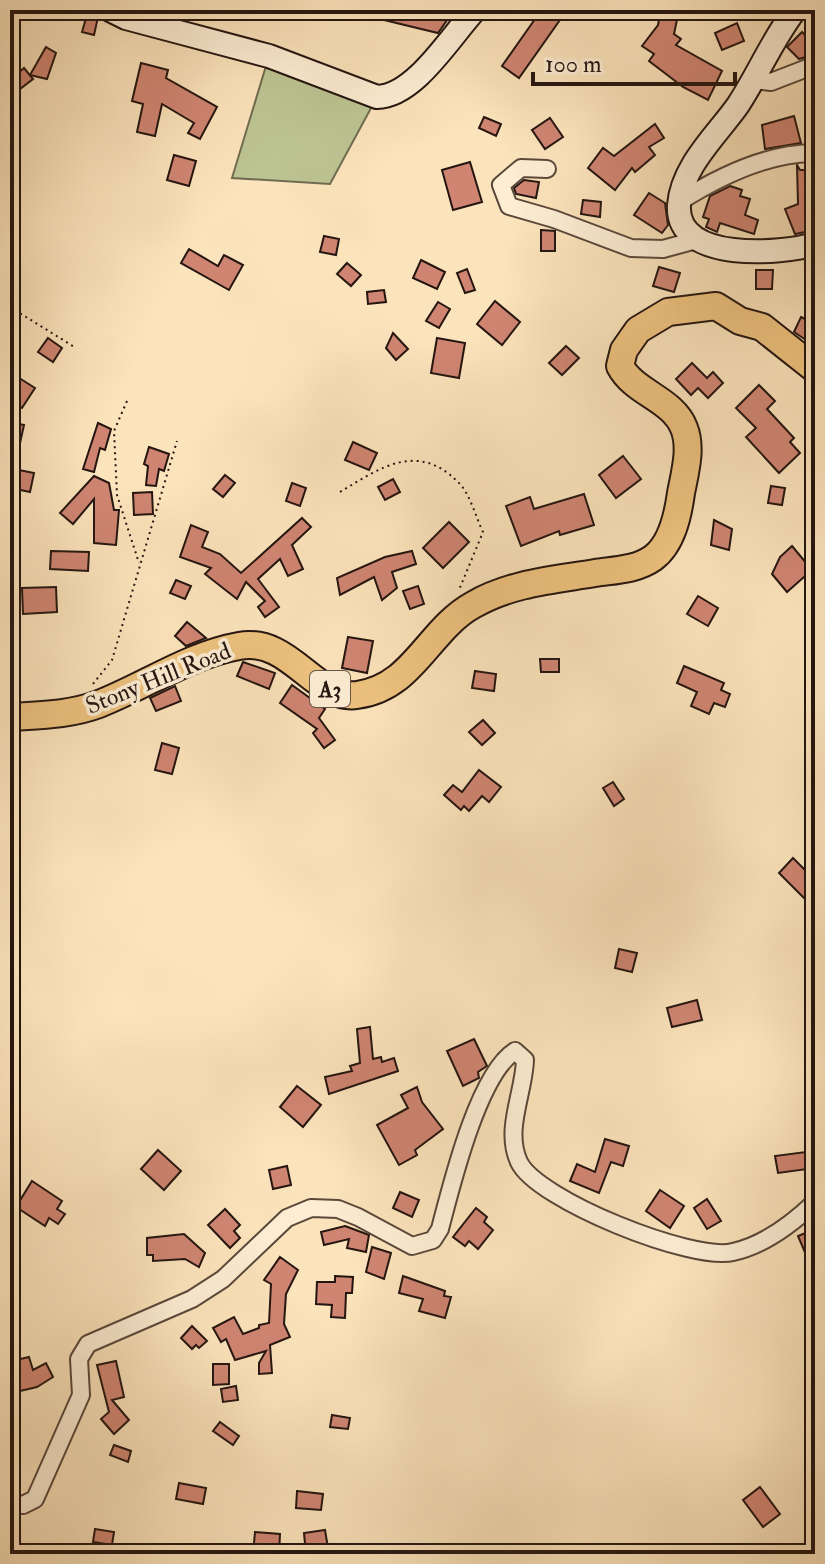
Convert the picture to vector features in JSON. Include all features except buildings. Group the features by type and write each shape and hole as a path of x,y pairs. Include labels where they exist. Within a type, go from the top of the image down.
{"main road":[{"path":"110,10 126,18 269,56 377,97 388,97 409,85 475,10"},
{"path":"795,10 773,39 753,80 692,167 679,202 684,225 700,239 742,252 787,252 815,244"},
{"name":"Stony Hill Road","path":"10,717 69,713 240,645 264,646 287,656 332,691 353,696 378,691 413,666 444,627 471,606 528,583 636,567 655,557 678,516 689,446 684,425 670,409 626,377 620,366 624,350 638,330 668,312 716,306 740,321 762,327 815,369"}],"street":[{"path":"753,80 771,82 815,65"},
{"path":"679,202 716,179 795,153 812,153"},
{"path":"547,169 521,168 501,185 509,206 631,248 663,249 700,239"},
{"path":"10,1503 23,1505 35,1499 81,1395 79,1359 88,1344 192,1299 223,1279 287,1218 311,1208 338,1209 412,1246 424,1246 433,1240 440,1229 460,1154 483,1097 507,1056 515,1051 525,1060 513,1140 519,1164 539,1184 561,1198 632,1229 698,1252 731,1253 772,1237 815,1202"}],"path":[{"path":"10,307 76,348"},
{"path":"127,401 114,431 117,495 139,564"},
{"path":"69,713 112,660 177,441"},
{"path":"340,492 390,463 412,461 424,460 460,482 483,532 455,600"}],"green space":[{"path":"269,56 377,97 330,184 232,178"}]}
